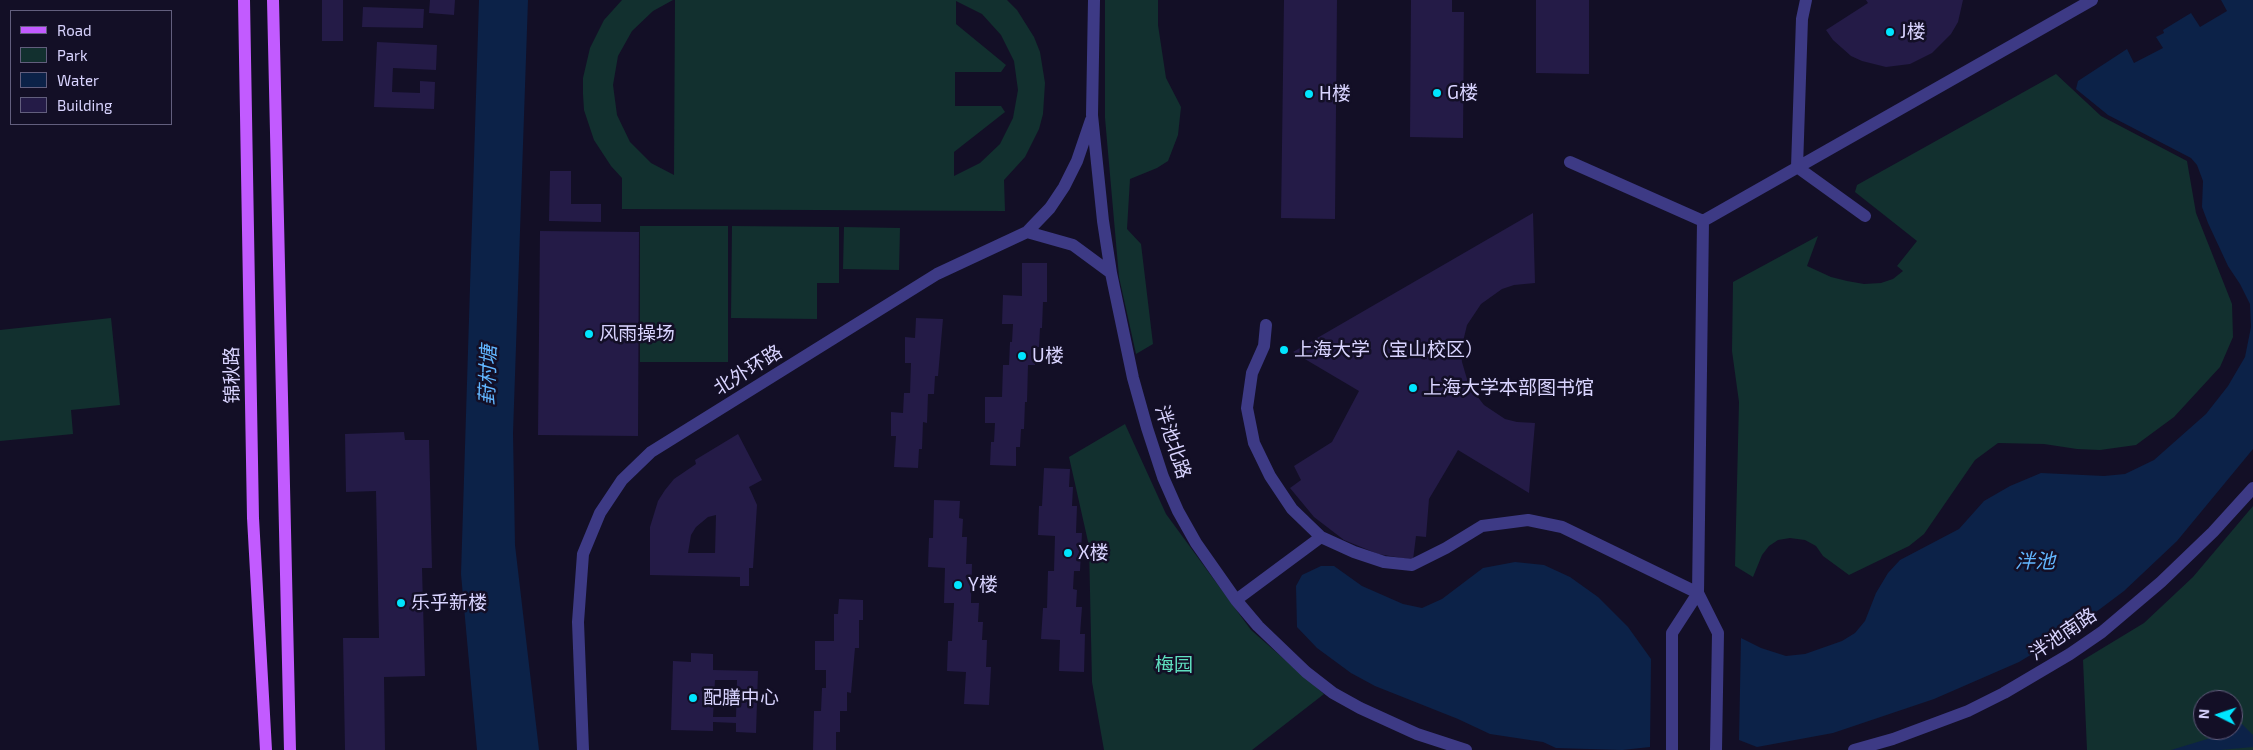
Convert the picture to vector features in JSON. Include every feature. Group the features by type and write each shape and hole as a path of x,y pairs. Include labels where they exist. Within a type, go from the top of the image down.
{"main road":[{"name":"锦秋路","path":"244,0 253,518 266,750"},
{"path":"273,0 290,750"}],"street":[{"name":"泮池北路","path":"1094,0 1092,115 1103,221 1111,273 1133,378 1163,477 1196,543 1236,600 1281,650 1333,693 1388,722 1466,750"},
{"path":"1798,167 1802,19 1806,0"},
{"path":"1703,221 2092,0"},
{"name":"北外环路","path":"583,750 578,622 583,554 600,512 622,480 651,452 937,274 1027,232 1050,208 1064,188 1077,161 1092,115"},
{"path":"1570,162 1703,221"},
{"path":"1798,167 1865,216"},
{"path":"1703,221 1698,593 1718,632 1716,750"},
{"path":"1027,232 1073,246 1111,273"},
{"path":"1266,325 1264,346 1252,373 1247,408 1254,443 1270,476 1292,509 1321,537 1354,552 1384,562 1412,565 1446,548 1482,526 1528,520 1562,527 1698,593"},
{"name":"泮池南路","path":"1854,750 1915,732 1968,711 2012,689 2070,654 2102,632 2160,582 2213,532 2253,488"},
{"path":"1236,600 1321,537"},
{"path":"1672,750 1672,633 1698,593"}],"green space":[{"path":"622,0 673,0 653,11 632,31 618,56 613,85 617,115 630,142 651,163 674,175 675,0 1007,0 1017,10 1034,37 1040,52 1045,83 1043,114 1039,129 1025,157 1004,180 1005,211 622,209 622,178 611,166 594,140 584,110 583,78 590,48 604,20","holes":["956,1 982,14 1001,35 1014,61 1018,90 1013,118 1000,144 980,163 954,176 954,152 1005,112 1001,106 955,106 955,72 1001,72 1006,65 956,24"]},
{"path":"1105,0 1158,0 1158,25 1166,78 1181,107 1178,135 1168,161 1157,168 1130,179 1127,229 1141,244 1153,344 1136,354 1119,277 1105,118"},
{"path":"2056,74 2101,116 2187,161 2196,213 2232,304 2233,337 2220,367 2174,417 2136,445 2100,450 2044,444 1998,443 1975,460 1924,534 1909,546 1849,575 1823,556 1816,546 1805,540 1790,538 1778,540 1769,546 1762,555 1753,577 1735,566 1739,402 1732,351 1733,282 1818,236 1807,266 1831,277 1864,284 1881,283 1893,279 1903,271 1897,266 1917,241 1855,192 1857,185"},
{"path":"640,226 728,226 728,362 640,362"},
{"path":"732,226 839,227 839,283 817,283 817,319 731,318"},
{"path":"844,227 900,228 899,270 843,269"},
{"path":"111,318 120,405 71,410 73,434 0,441 0,330"},
{"name":"梅园","path":"1125,424 1166,514 1251,630 1324,694 1252,750 1104,750 1092,682 1089,546 1069,457"},
{"path":"2253,506 2253,750 2087,750 2083,660 2144,623 2193,577"}],"water":[{"name":"葑村塘","path":"479,0 528,0 513,433 515,545 539,750 477,750 461,574"},
{"name":"泮池","path":"2221,0 2253,0 2253,449 2177,541 2124,591 2072,630 2019,662 1934,699 1833,733 1757,747 1739,740 1741,638 1761,648 1786,656 1805,654 1842,641 1855,633 1865,621 1876,593 1888,573 1900,560 1959,529 1984,501 2010,486 2041,473 2104,476 2125,474 2154,460 2206,414 2228,386 2245,357 2251,327 2250,304 2228,266 2208,223 2202,207 2203,181 2197,165 2191,158 2108,115 2076,89 2078,81 2127,49 2134,63 2163,48 2156,37 2164,33 2163,30 2191,13 2200,27 2227,11"},
{"path":"1515,562 1544,565 1570,577 1598,597 1628,627 1651,659 1650,747 1622,750 1556,748 1543,742 1490,734 1458,719 1375,686 1351,673 1317,648 1297,627 1296,586 1302,575 1321,566 1334,566 1362,586 1403,604 1422,608 1442,599 1483,568"},
{"path":"2243,725 2253,735 2253,747 2220,750 2171,750 2204,740 2243,740"}],"building":[{"path":"322,0 343,0 343,41 322,41"},
{"path":"430,0 455,0 454,15 429,13"},
{"name":"H楼","path":"1284,0 1337,0 1335,219 1281,218"},
{"name":"G楼","path":"1411,0 1452,0 1452,12 1464,12 1463,138 1410,137"},
{"path":"1536,0 1589,0 1589,74 1536,73"},
{"name":"J楼","path":"1866,0 1963,0 1958,22 1951,34 1932,53 1910,64 1886,67 1851,56 1833,40 1826,30 1868,3"},
{"path":"363,7 424,9 423,28 362,27"},
{"path":"377,42 437,45 436,70 393,68 392,92 420,93 420,81 435,82 434,109 374,107"},
{"path":"550,171 571,171 571,204 601,204 601,222 549,221"},
{"name":"上海大学本部图书馆","path":"1533,213 1535,283 1514,285 1502,289 1481,304 1467,325 1461,350 1462,362 1469,386 1484,405 1505,419 1535,423 1529,493 1458,450 1429,499 1426,537 1416,536 1413,560 1378,554 1344,540 1314,517 1290,488 1301,480 1294,466 1332,442 1359,391 1293,352"},
{"name":"风雨操场","path":"540,231 639,232 638,436 538,435"},
{"name":"U楼","path":"1022,263 1047,263 1047,302 1043,302 1042,328 1040,328 1039,347 1035,347 1035,365 1028,365 1024,429 1021,429 1020,447 1016,447 1016,466 990,465 991,442 994,442 995,423 985,423 985,397 1002,397 1003,365 1009,365 1013,324 1002,324 1003,295 1022,296"},
{"path":"916,318 943,319 938,376 935,376 934,394 928,394 927,423 923,422 922,449 919,449 918,468 894,467 896,436 891,436 891,412 903,413 904,393 910,393 911,363 905,363 905,337 915,338"},
{"name":"乐乎新楼","path":"404,432 405,440 429,440 432,568 422,568 425,676 384,677 385,750 345,750 343,638 379,638 376,491 346,492 345,434"},
{"path":"738,434 762,480 749,487 757,505 753,568 749,568 749,586 740,586 740,577 650,575 650,527 658,501 674,479 696,464 695,460","holes":["716,515 715,553 688,553 691,535 696,527 708,517"]},
{"name":"X楼","path":"1044,468 1070,469 1069,487 1073,487 1072,506 1077,506 1076,533 1082,533 1080,571 1074,571 1073,589 1077,590 1076,607 1082,607 1080,634 1085,634 1084,672 1059,671 1060,640 1041,639 1043,608 1047,608 1048,571 1054,571 1055,536 1038,535 1039,506 1042,506"},
{"name":"Y楼","path":"934,500 960,501 959,518 963,519 962,537 967,537 966,564 972,564 971,603 979,603 978,622 983,622 982,640 987,640 986,667 991,667 989,705 964,704 966,672 947,671 948,641 952,641 954,603 944,603 945,568 928,567 929,538 933,538"},
{"path":"839,599 863,600 863,620 859,620 859,648 855,648 851,693 847,692 847,711 840,711 840,732 836,732 836,750 813,750 814,711 821,711 822,688 826,688 826,670 815,670 815,641 834,641 834,614 838,614"},
{"name":"配膳中心","path":"691,653 713,654 713,670 758,671 756,733 736,732 736,723 713,722 713,731 671,730 673,661 691,662","holes":["715,680 737,680 736,717 713,717"]}],"place":[{"name":"J楼","path":"1890,32"},
{"name":"G楼","path":"1437,93"},
{"name":"H楼","path":"1309,94"},
{"name":"风雨操场","path":"589,334"},
{"name":"上海大学（宝山校区）","path":"1284,350"},
{"name":"U楼","path":"1022,356"},
{"name":"上海大学本部图书馆","path":"1413,388"},
{"name":"X楼","path":"1068,553"},
{"name":"Y楼","path":"958,585"},
{"name":"乐乎新楼","path":"401,603"},
{"name":"配膳中心","path":"693,698"}]}
